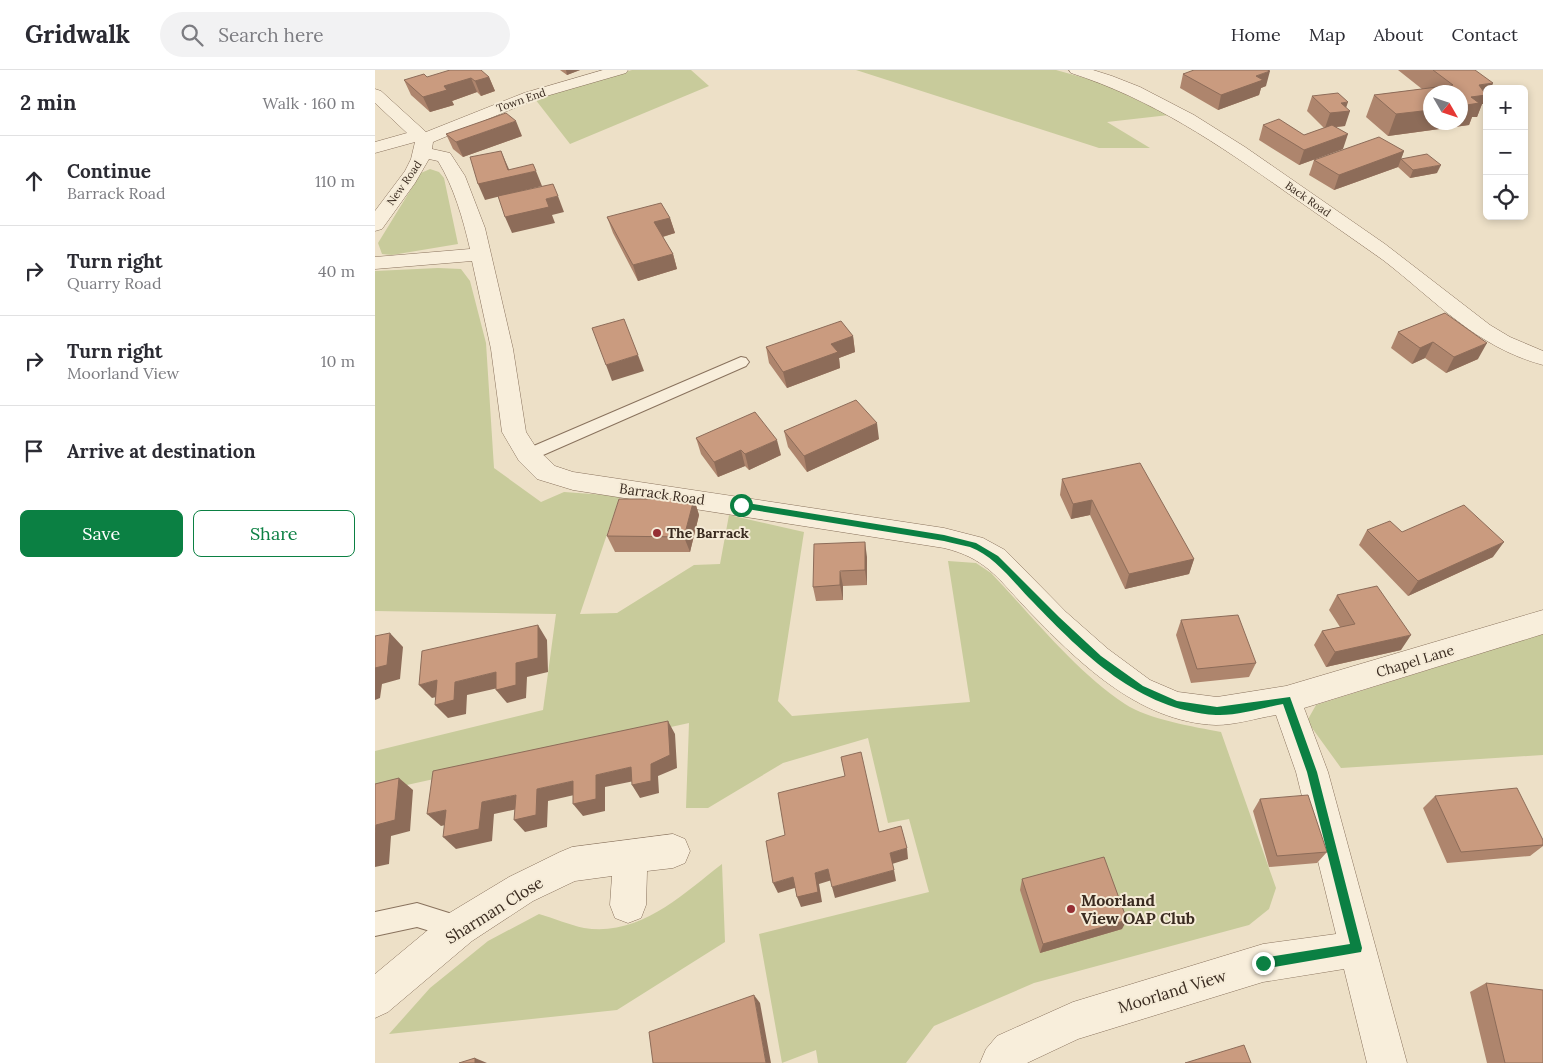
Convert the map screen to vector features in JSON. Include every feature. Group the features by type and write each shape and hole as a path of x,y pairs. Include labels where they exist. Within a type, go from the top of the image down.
{"street":[{"name":"Town End","path":"375,148 422,142 530,96 620,70"},
{"name":"Back Road","path":"1077,70 1127,88 1177,112 1230,144 1391,257 1497,341 1533,356"},
{"path":"375,94 422,142"},
{"name":"New Road","path":"375,225 422,142"},
{"name":"Barrack Road","path":"422,142 444,157 456,176 475,228 503,349 514,432 527,455 546,473 573,481 779,511 944,538 973,545 995,558 1070,633 1098,658 1139,689 1176,705 1217,711 1286,700"},
{"path":"375,263 481,254"},
{"name":"Chapel Lane","path":"1286,700 1543,622"},
{"path":"1286,700 1312,772 1387,1063"},
{"name":"Sharman Close","path":"375,999 459,928 521,889 572,864 673,851"},
{"path":"628,905 630,856"},
{"name":"Moorland View","path":"1000,1063 1011,1050 1073,1021 1263,963 1357,948"}],"lane":[{"path":"527,455 741,362"},
{"path":"375,924 417,915 459,928"}],"green space":[{"path":"632,70 691,70 709,86 570,144 535,99"},
{"path":"856,70 1056,70 1099,82 1169,115 1107,122 1150,148 1099,148"},
{"path":"430,169 439,172 444,178 458,244 392,255 382,254 378,243 421,173"},
{"path":"438,268 461,269 470,281 486,343 494,468 541,502 564,492 620,496 580,614 617,613 694,565 720,564 729,515 804,532 778,701 792,716 970,702 948,561 976,563 991,573 1055,643 1089,676 1125,704 1158,718 1221,732 1276,888 1269,909 1249,925 1034,983 934,1026 906,1063 818,1063 816,1050 782,1063 759,934 929,892 909,819 888,823 868,738 783,763 708,808 686,808 689,723 375,792 375,751 543,710 556,614 375,611 375,271"},
{"path":"1543,634 1543,755 1341,768 1307,721 1316,705"},
{"path":"722,864 725,942 617,1010 389,1034 430,988 488,941 539,914 584,928 604,929 623,926 659,911"}],"building":[{"path":"450,70 481,70 489,77 475,81 471,78 444,86 447,90 423,97 404,80 424,74 427,77"},
{"path":"1194,70 1270,71 1256,76 1263,80 1221,95 1183,74"},
{"path":"1433,70 1475,70 1493,83 1479,85 1483,91 1483,95 1471,97 1479,103 1468,105 1468,85 1453,85"},
{"path":"1423,89 1423,111 1396,114 1374,95"},
{"path":"1338,93 1348,102 1341,103 1350,111 1330,113 1312,96"},
{"path":"506,113 516,121 456,142 446,134"},
{"path":"1279,119 1304,135 1332,125 1348,134 1304,150 1263,125"},
{"path":"1379,137 1404,151 1339,175 1314,160"},
{"path":"501,151 508,170 533,164 536,171 478,184 470,157"},
{"path":"1427,154 1441,165 1413,170 1401,159"},
{"path":"553,184 558,196 546,199 549,207 505,217 498,196"},
{"path":"661,203 670,218 654,222 673,254 633,265 607,217"},
{"path":"1445,313 1487,343 1454,357 1433,342 1420,348 1398,332"},
{"path":"624,319 638,355 606,365 592,328"},
{"path":"841,321 853,336 831,344 838,352 783,372 766,347"},
{"path":"856,400 877,423 804,456 784,431"},
{"path":"755,412 777,440 745,454 741,450 714,462 696,438"},
{"path":"1140,463 1194,559 1129,574 1092,500 1073,504 1062,479"},
{"path":"619,499 694,499 684,537 607,536"},
{"path":"1464,505 1504,542 1418,581 1367,530 1390,521 1402,532"},
{"path":"865,542 865,570 840,571 840,585 813,587 814,544"},
{"path":"1377,586 1411,635 1335,652 1322,631 1355,624 1337,595"},
{"path":"1238,615 1256,663 1197,669 1181,620"},
{"path":"538,625 538,658 516,663 516,685 496,690 496,672 455,682 454,700 435,705 437,680 419,685 422,651"},
{"path":"390,633 387,665 375,668 375,636"},
{"path":"668,721 670,755 651,764 651,781 632,785 631,767 596,775 596,799 573,804 573,781 537,789 536,815 514,820 516,795 482,802 479,829 443,837 446,810 427,814 433,771"},
{"path":"861,752 879,832 901,826 907,848 890,853 894,870 832,887 828,869 815,873 818,892 797,897 793,877 773,883 766,841 785,835 778,793 845,776 841,757"},
{"path":"399,778 395,820 376,825 375,833 375,784"},
{"path":"1517,788 1543,840 1543,845 1461,852 1435,796"},
{"path":"1308,795 1327,852 1277,856 1260,799"},
{"name":"Moorland View OAP Club","path":"1104,857 1127,920 1043,944 1022,879"},
{"path":"1486,983 1543,990 1543,1063 1505,1063"},
{"path":"754,995 766,1063 653,1063 649,1032"},
{"path":"1244,1045 1251,1063 1185,1063"},
{"path":"475,1058 475,1063 459,1063"}],"place":[{"name":"The Barrack","path":"657,533"},
{"name":"Moorland View OAP Club","path":"1071,909"}],"route":[{"path":"741,505 944,538 973,545 995,558 1055,620 1098,658 1139,689 1176,705 1217,711 1286,700 1312,772 1357,948 1263,963"}]}
